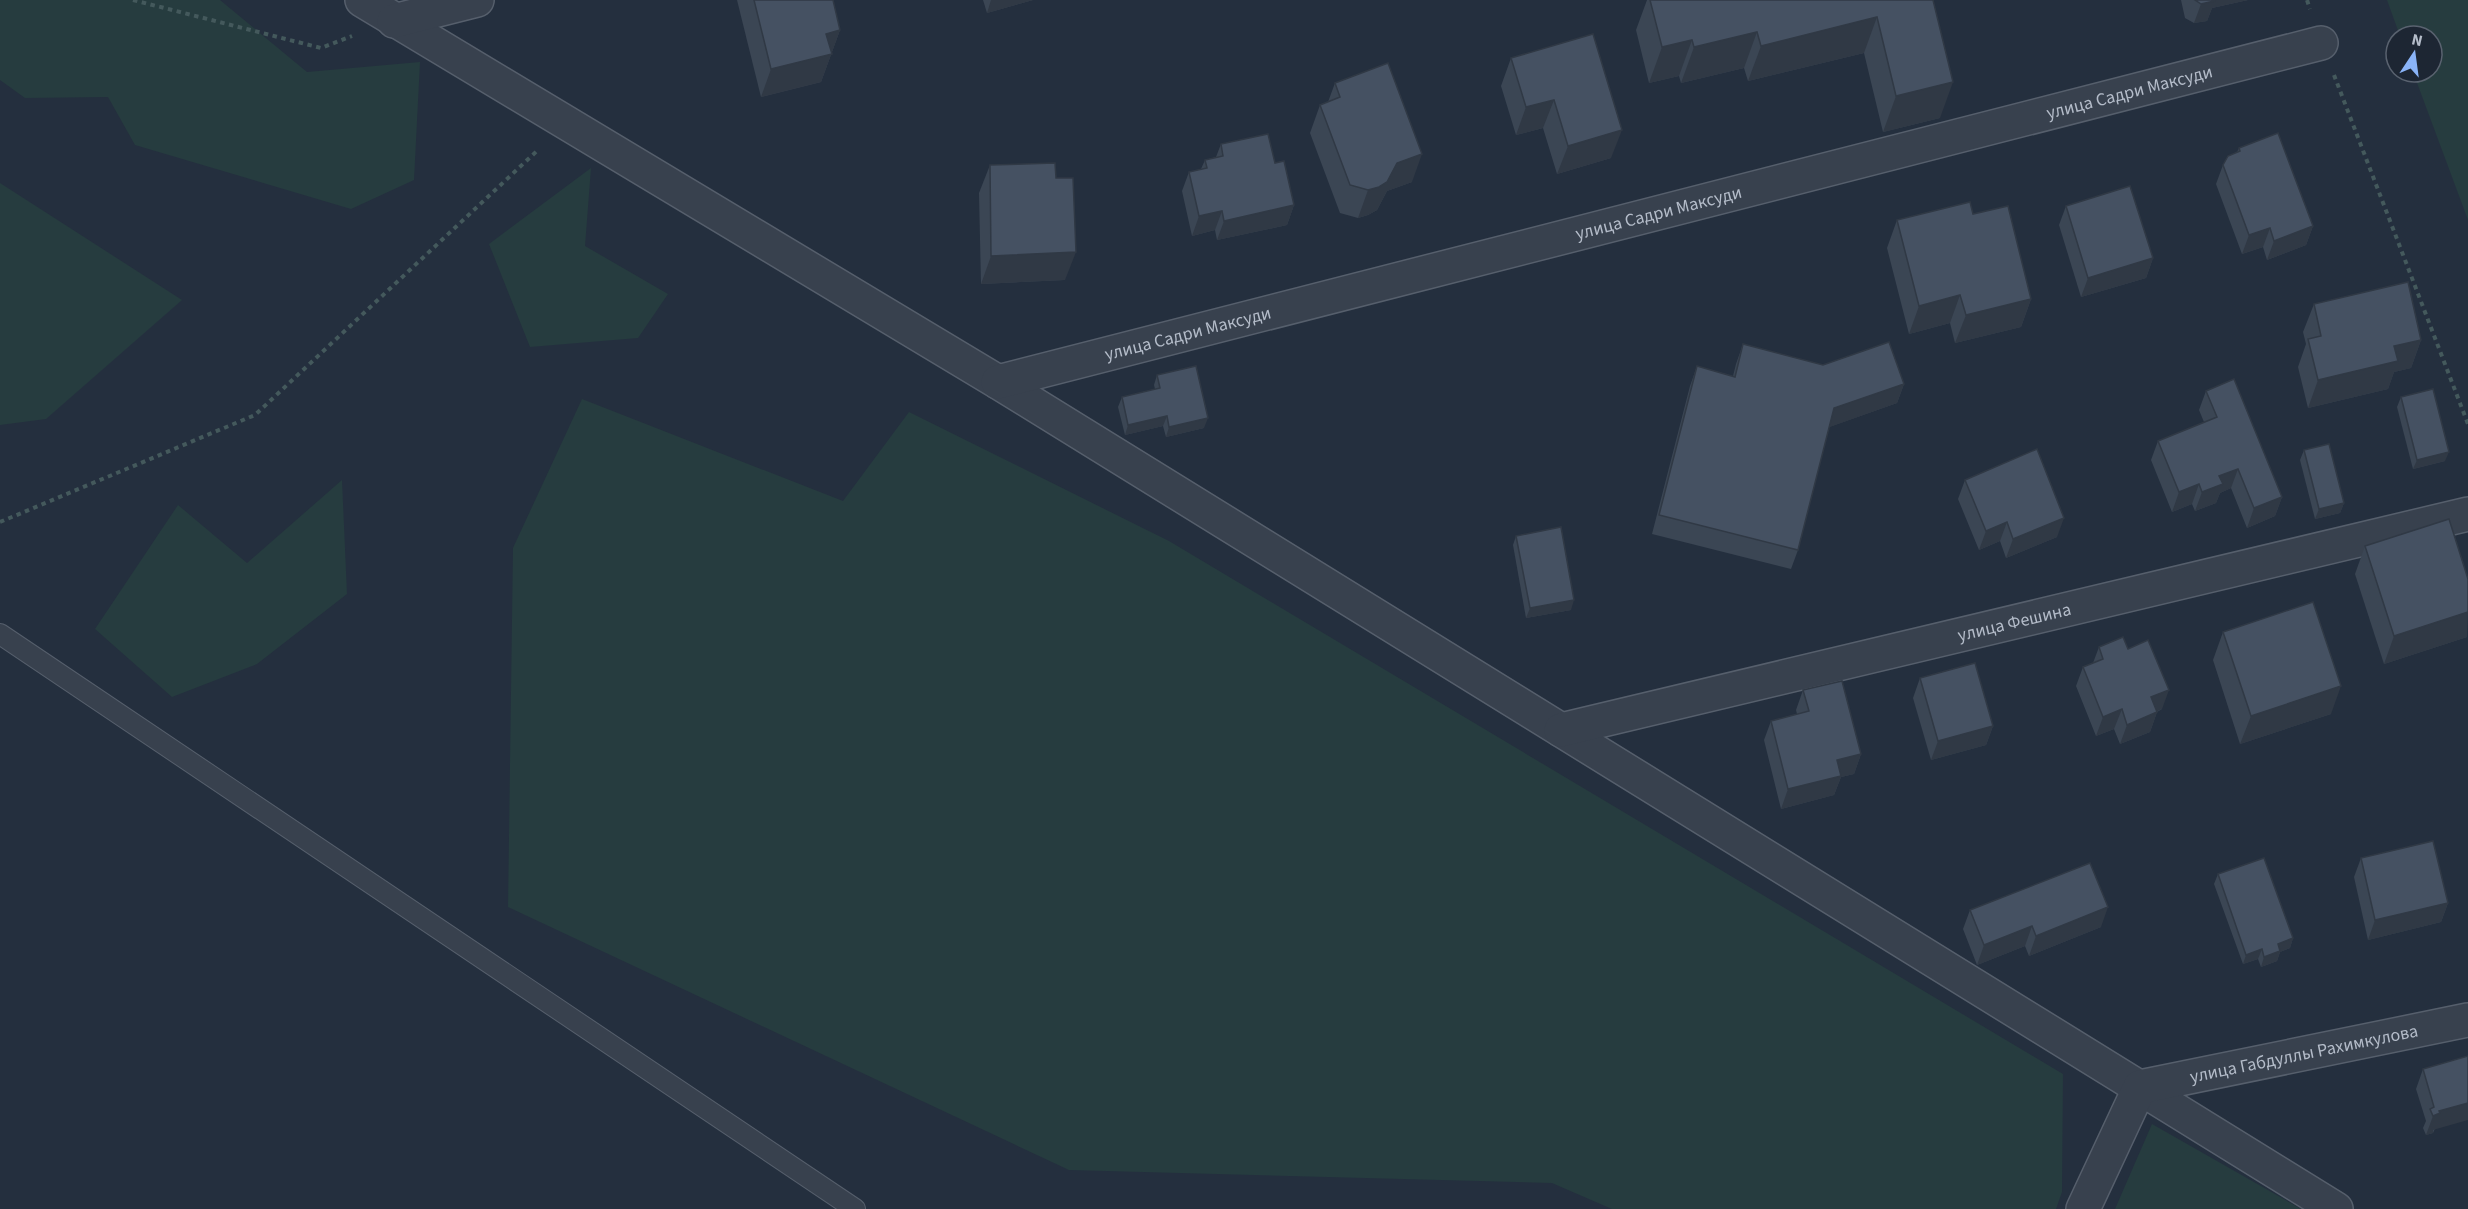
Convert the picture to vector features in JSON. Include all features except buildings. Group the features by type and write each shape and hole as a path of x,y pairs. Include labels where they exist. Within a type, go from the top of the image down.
{"street":[{"path":"362,0 998,382 2336,1209"},
{"path":"394,21 477,0"},
{"name":"улица Садри Максуди","path":"998,382 2321,43"},
{"name":"улица Фешина","path":"1562,730 2468,514"},
{"name":"улица Габдуллы Рахимкулова","path":"2139,1088 2468,1020"},
{"path":"2083,1209 2139,1088"}],"lane":[{"path":"0,634 855,1209"}],"path":[{"path":"133,0 321,48 394,21"},
{"path":"2307,0 2321,43 2468,424"},
{"path":"0,522 255,415 566,124"}],"green space":[{"path":"0,0 220,0 307,72 420,62 414,180 351,209 135,145 108,97 25,98 0,80"},
{"path":"2387,0 2468,0 2468,220 2417,84 2444,84 2444,24 2396,24"},
{"path":"591,168 585,246 668,294 638,338 530,347 489,244"},
{"path":"0,183 182,300 46,419 0,425"},
{"path":"582,399 843,501 909,412 1169,541 2063,1074 2062,1192 2056,1209 1612,1209 1552,1183 1069,1170 508,907 513,548"},
{"path":"342,480 347,594 257,664 172,697 95,629 178,505 247,563"},
{"path":"2152,1124 2301,1209 2115,1209"}]}
